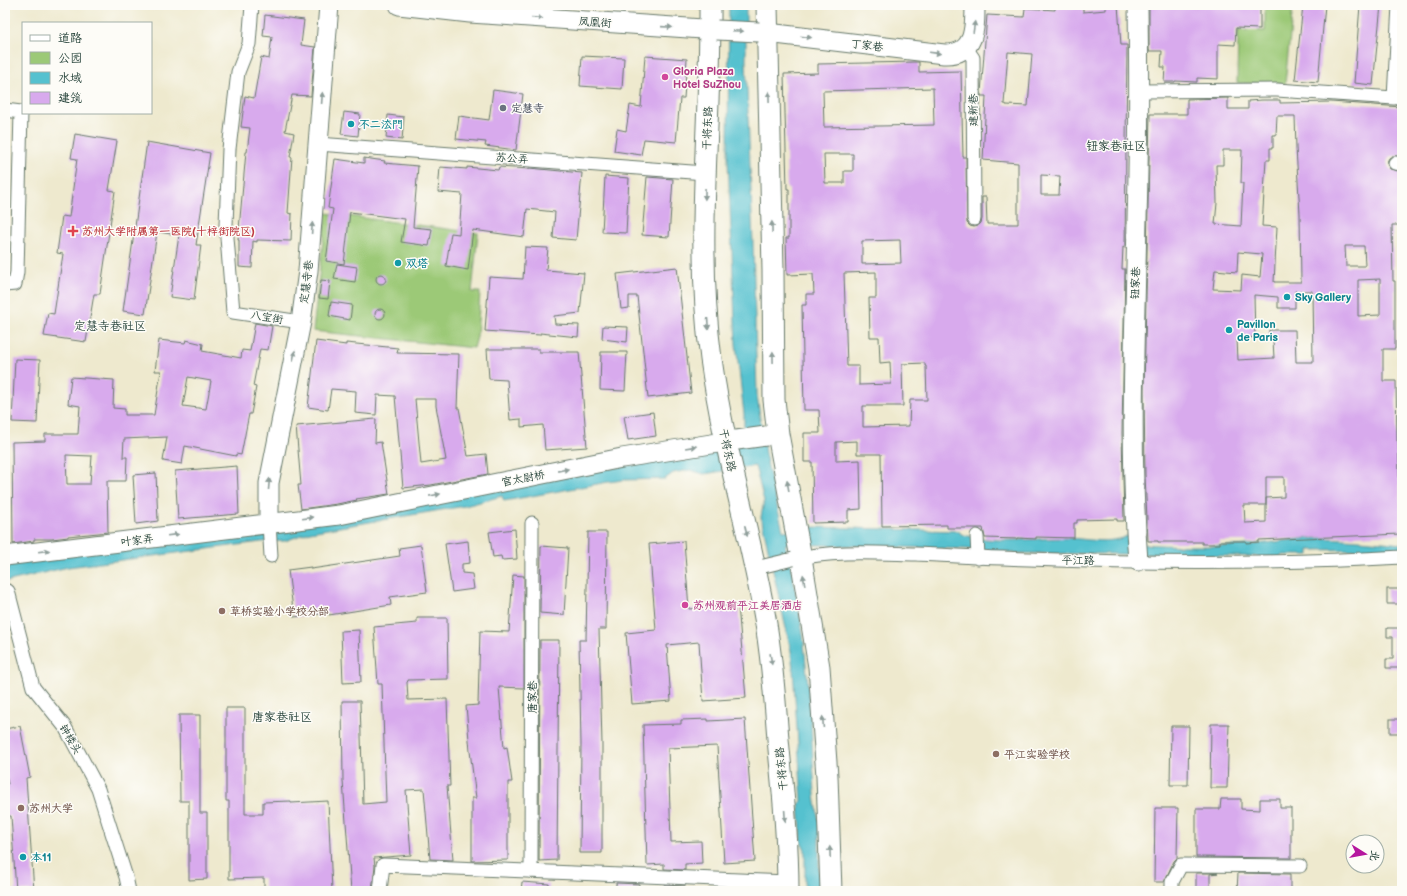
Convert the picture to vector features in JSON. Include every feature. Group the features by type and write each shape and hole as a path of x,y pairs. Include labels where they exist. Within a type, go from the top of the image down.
{"main road":[{"name":"干将东路","path":"710,5 714,30 705,173 704,250 706,300 711,358 730,443 735,481 759,567 772,669 786,830 788,887"},
{"path":"767,5 763,32 773,270 774,400 772,435 795,524 798,556 819,667 827,776 831,891"}],"street":[{"name":"八宝街","path":"252,5 249,44 238,72 229,149 226,225 233,312 301,322"},
{"name":"定慧寺巷","path":"270,550 269,483 301,322 308,271 328,5"},
{"name":"凤凰街","path":"399,5 471,9 714,30 763,32"},
{"path":"966,48 973,32 975,5"},
{"name":"钮家巷","path":"1137,553 1135,519 1133,369 1138,220 1138,5"},
{"path":"1139,91 1277,90 1394,98 1399,5"},
{"name":"丁家巷","path":"763,32 944,54 955,53 966,48"},
{"name":"建新巷","path":"966,48 973,58 974,219"},
{"path":"5,110 21,112 17,272 15,284 5,285"},
{"name":"苏公弄","path":"318,144 705,173"},
{"name":"官太尉桥","path":"269,526 339,515 622,458 730,443 772,435"},
{"name":"唐家巷","path":"531,871 532,523"},
{"name":"叶家弄","path":"5,556 269,526"},
{"path":"977,536 978,555"},
{"name":"平江路","path":"759,567 798,556 826,553 871,552 978,555 1137,553 1323,561 1402,557"},
{"name":"钟楼头","path":"8,591 33,687 65,727 98,789 126,877 129,891"},
{"path":"380,891 383,865 531,871 788,887"},
{"path":"1172,891 1172,882 1181,865 1300,866"}],"green space":[{"path":"1265,5 1293,5 1285,84 1237,83 1238,30 1265,31"},
{"name":"双塔","path":"326,213 478,233 472,292 480,292 477,337 474,348 313,331"}],"water":[{"path":"729,5 746,5 746,61 757,395 765,454 783,531 811,527 959,531 961,534 974,537 1001,540 1068,538 1107,541 1129,535 1133,544 1207,546 1231,546 1323,538 1402,544 1402,549 1309,550 1309,555 1282,555 1281,557 1003,553 967,549 785,544 792,572 803,633 810,706 815,795 819,823 819,891 805,891 805,849 802,845 799,804 802,801 791,651 761,517 764,501 755,466 704,474 690,470 673,473 665,479 623,480 608,482 504,501 502,496 465,506 310,532 285,541 261,542 68,567 5,582 5,561 665,460 686,461 696,455 744,439 744,414 736,344 728,161"}],"building":[{"path":"1106,5 1118,5 1121,45 1127,45 1125,248 1123,247 1122,269 1125,269 1122,433 1124,521 1117,521 1117,519 1077,520 1077,523 1074,523 1074,538 1036,537 1036,539 985,538 983,528 947,528 947,525 882,526 881,454 857,454 857,441 836,442 836,461 860,460 861,509 848,510 848,522 813,523 812,462 804,462 804,433 820,433 819,410 804,410 802,305 806,305 806,294 814,294 813,274 787,275 786,238 789,238 789,189 787,189 784,74 818,73 818,64 915,62 919,62 919,72 961,71 963,157 966,157 967,223 974,227 981,223 982,197 986,197 987,224 1018,224 1018,163 983,160 986,96 981,96 981,93 987,15 1024,17 1025,8 1055,10 1055,7 1083,8 1083,12 1106,10","holes":["1008,52 1032,54 1028,106 1004,104","933,88 934,125 824,127 823,91","824,154 853,154 853,171 844,171 844,183 825,183","1041,175 1060,176 1059,195 1041,195","900,240 901,263 862,264 862,241","876,272 876,298 869,298 870,337 879,337 880,363 890,362 891,384 859,385 859,366 847,366 844,273","925,363 927,400 910,400 909,426 863,427 863,406 903,406 902,364"]},
{"path":"1149,5 1260,5 1260,29 1236,28 1235,45 1218,44 1218,79 1197,78 1197,82 1164,82 1165,67 1161,67 1162,51 1149,51"},
{"path":"1303,5 1325,5 1318,82 1295,80"},
{"path":"1360,5 1381,5 1373,85 1354,83"},
{"path":"265,15 304,20 301,45 315,47 311,96 292,95 285,131 294,133 290,157 292,157 288,213 292,214 291,241 253,241 252,268 239,267 238,240 246,152 250,128 241,127 245,96 254,98 261,57 269,59 272,37 263,36"},
{"path":"582,56 624,58 622,89 580,86"},
{"path":"645,56 687,59 684,98 680,98 676,142 644,139 641,155 614,151 617,129 626,131 630,105 641,107"},
{"path":"493,90 523,94 516,150 485,146 486,142 456,139 459,116 489,120"},
{"path":"1228,98 1228,109 1248,109 1248,101 1262,100 1280,100 1280,103 1331,102 1402,107 1402,156 1392,156 1387,162 1390,169 1402,172 1402,225 1392,225 1393,281 1395,281 1395,349 1383,349 1383,381 1396,381 1401,534 1259,540 1259,542 1246,543 1246,541 1220,541 1220,544 1202,544 1202,542 1148,541 1145,475 1144,390 1150,114 1187,114 1187,99","holes":["1277,116 1295,116 1300,214 1301,282 1274,282 1277,227 1262,226 1266,160 1270,160 1270,148 1273,148 1273,135 1276,135","1223,150 1242,150 1241,183 1243,183 1241,226 1215,224 1217,203 1216,165 1223,165","1345,246 1364,246 1365,266 1346,266","1238,252 1262,254 1260,277 1242,275 1241,290 1213,289 1215,270 1237,272","1380,279 1380,315 1358,316 1358,280","1295,291 1312,291 1313,362 1296,362 1295,330 1269,330 1269,340 1273,340 1274,358 1238,360 1237,339 1255,337 1254,295 1278,297 1278,308 1295,308","1266,477 1284,477 1284,497 1266,498","1244,505 1266,505 1266,522 1245,523"]},
{"name":"不二㳒門","path":"344,112 360,114 358,136 341,134"},
{"path":"388,115 404,117 402,140 386,138"},
{"path":"75,134 117,141 109,190 115,191 100,294 94,294 86,342 44,336 48,313 54,314 63,254 57,253 62,216 69,217 77,159 71,158"},
{"path":"147,142 210,153 196,245 201,245 194,300 170,297 179,235 157,232 145,314 123,311"},
{"path":"364,158 385,161 384,163 418,166 413,227 432,229 429,246 401,242 405,219 350,212 344,264 326,261 333,209 328,208 335,159 364,163"},
{"path":"440,167 467,169 467,167 498,170 499,167 529,168 582,173 576,240 553,238 555,212 527,209 524,237 473,230 468,270 446,266 451,233 459,234 462,194 438,192"},
{"path":"605,176 629,178 626,233 602,232"},
{"path":"647,177 673,179 669,237 642,235"},
{"path":"525,247 548,248 546,270 584,273 580,313 554,316 555,324 579,325 578,337 540,333 540,335 485,331 489,277 523,279"},
{"path":"337,264 357,267 355,282 334,279"},
{"path":"677,267 691,393 648,398 637,296 629,296 629,308 621,309 617,274"},
{"path":"381,274 386,279 381,284 376,279"},
{"path":"321,280 330,281 328,299 319,298"},
{"path":"331,302 352,305 350,320 329,316"},
{"path":"380,309 385,314 380,319 375,314"},
{"path":"255,323 272,326 268,350 260,349 253,386 256,387 241,455 236,454 236,456 185,446 182,464 163,461 167,437 124,439 123,457 127,457 126,481 107,481 108,532 52,539 34,539 34,541 13,544 12,442 45,441 45,434 78,434 80,406 68,404 71,377 114,380 113,408 125,409 125,415 154,415 161,371 155,371 159,340 185,343 186,340 203,344 202,351 241,358 242,350 250,351","holes":["188,377 211,381 206,409 183,406","66,455 92,456 90,484 67,484"]},
{"path":"603,326 628,327 627,342 602,339"},
{"path":"316,341 346,345 346,343 398,348 397,353 459,354 457,408 459,408 468,456 486,454 488,474 431,485 403,488 395,396 377,395 376,415 355,413 356,391 331,389 328,410 308,407","holes":["415,399 436,399 446,460 421,464"]},
{"path":"487,349 539,349 539,352 579,352 587,447 545,450 543,425 521,427 521,419 510,420 507,380 489,379"},
{"path":"601,352 627,352 625,391 600,390"},
{"path":"15,359 40,360 37,423 12,422"},
{"path":"653,412 656,436 628,440 624,416"},
{"path":"376,419 375,443 381,442 389,494 301,509 298,485 301,485 296,426"},
{"path":"237,466 239,514 178,519 175,471"},
{"path":"156,473 158,521 136,524 133,475"},
{"path":"515,529 517,559 502,560 501,556 493,557 489,532"},
{"path":"588,532 607,532 606,629 599,629 602,744 602,853 580,853 581,744 579,640 586,640"},
{"path":"468,541 470,563 462,564 462,573 472,574 474,589 452,592 445,544"},
{"path":"684,541 689,609 738,605 746,698 703,701 699,642 667,645 671,701 632,704 626,633 656,630 649,544"},
{"path":"421,545 427,592 390,597 391,605 329,615 329,613 294,617 288,570 311,567 311,569 400,556 399,548"},
{"path":"541,546 568,548 564,615 540,613"},
{"path":"513,575 524,576 524,688 499,687 504,748 507,747 512,782 508,782 508,860 472,861 472,798 476,798 466,706 478,705 480,631 509,632"},
{"path":"1387,589 1402,589 1402,604 1387,604"},
{"path":"417,618 447,618 448,679 408,680 407,682 408,700 447,699 450,786 447,786 453,860 430,859 424,789 406,790 411,855 374,858 375,866 372,890 351,891 343,781 342,701 360,701 363,804 386,802 382,684 378,684 374,627 417,623"},
{"path":"1387,628 1402,628 1402,668 1386,668 1386,659 1393,659 1393,637 1387,637"},
{"path":"359,630 361,682 343,683 341,631"},
{"path":"540,640 559,640 557,860 539,861"},
{"path":"226,708 245,708 245,814 263,814 263,802 291,801 291,803 328,801 332,891 264,891 264,878 229,879 229,801 226,801"},
{"path":"179,715 200,715 200,813 207,813 207,879 189,880 189,801 180,801"},
{"path":"708,719 708,721 745,719 755,861 724,863 717,746 668,748 671,842 701,841 702,863 685,864 685,870 664,869 664,864 647,865 643,725 681,724 681,720"},
{"path":"1390,719 1402,719 1402,733 1390,733"},
{"path":"1211,724 1229,724 1227,788 1210,788"},
{"path":"20,726 30,777 26,778 34,891 16,891 11,816 5,816 5,784 8,784 5,770 5,729"},
{"path":"1171,726 1189,726 1188,785 1170,785"},
{"path":"1221,799 1241,799 1241,809 1260,810 1260,799 1280,799 1280,808 1291,808 1291,858 1196,857 1196,809 1220,809"},
{"path":"1155,808 1178,808 1177,858 1174,861 1164,882 1154,882"},
{"path":"1196,873 1218,873 1210,874 1210,891 1196,891"},
{"path":"1238,873 1290,874 1290,891 1237,891"},
{"path":"522,882 549,884 549,891 521,891"},
{"path":"616,883 639,884 638,891 616,891"},
{"path":"664,885 685,886 685,891 664,889"}],"place":[{"name":"Gloria Plaza Hotel SuZhou","path":"665,77"},
{"name":"定慧寺","path":"503,108"},
{"name":"不二㳒門","path":"351,124"},
{"name":"苏州大学附属第一医院(十梓街院区)","path":"73,231"},
{"name":"双塔","path":"398,263"},
{"name":"Sky Gallery","path":"1287,297"},
{"name":"Pavillon de Paris","path":"1229,330"},
{"name":"苏州观前平江美居酒店","path":"685,605"},
{"name":"草桥实验小学校分部","path":"222,611"},
{"name":"平江实验学校","path":"996,754"},
{"name":"苏州大学","path":"21,808"},
{"name":"本11","path":"23,857"}],"district":[{"name":"钮家巷社区","path":"1116,146"},
{"name":"定慧寺巷社区","path":"110,326"},
{"name":"唐家巷社区","path":"282,717"}]}
